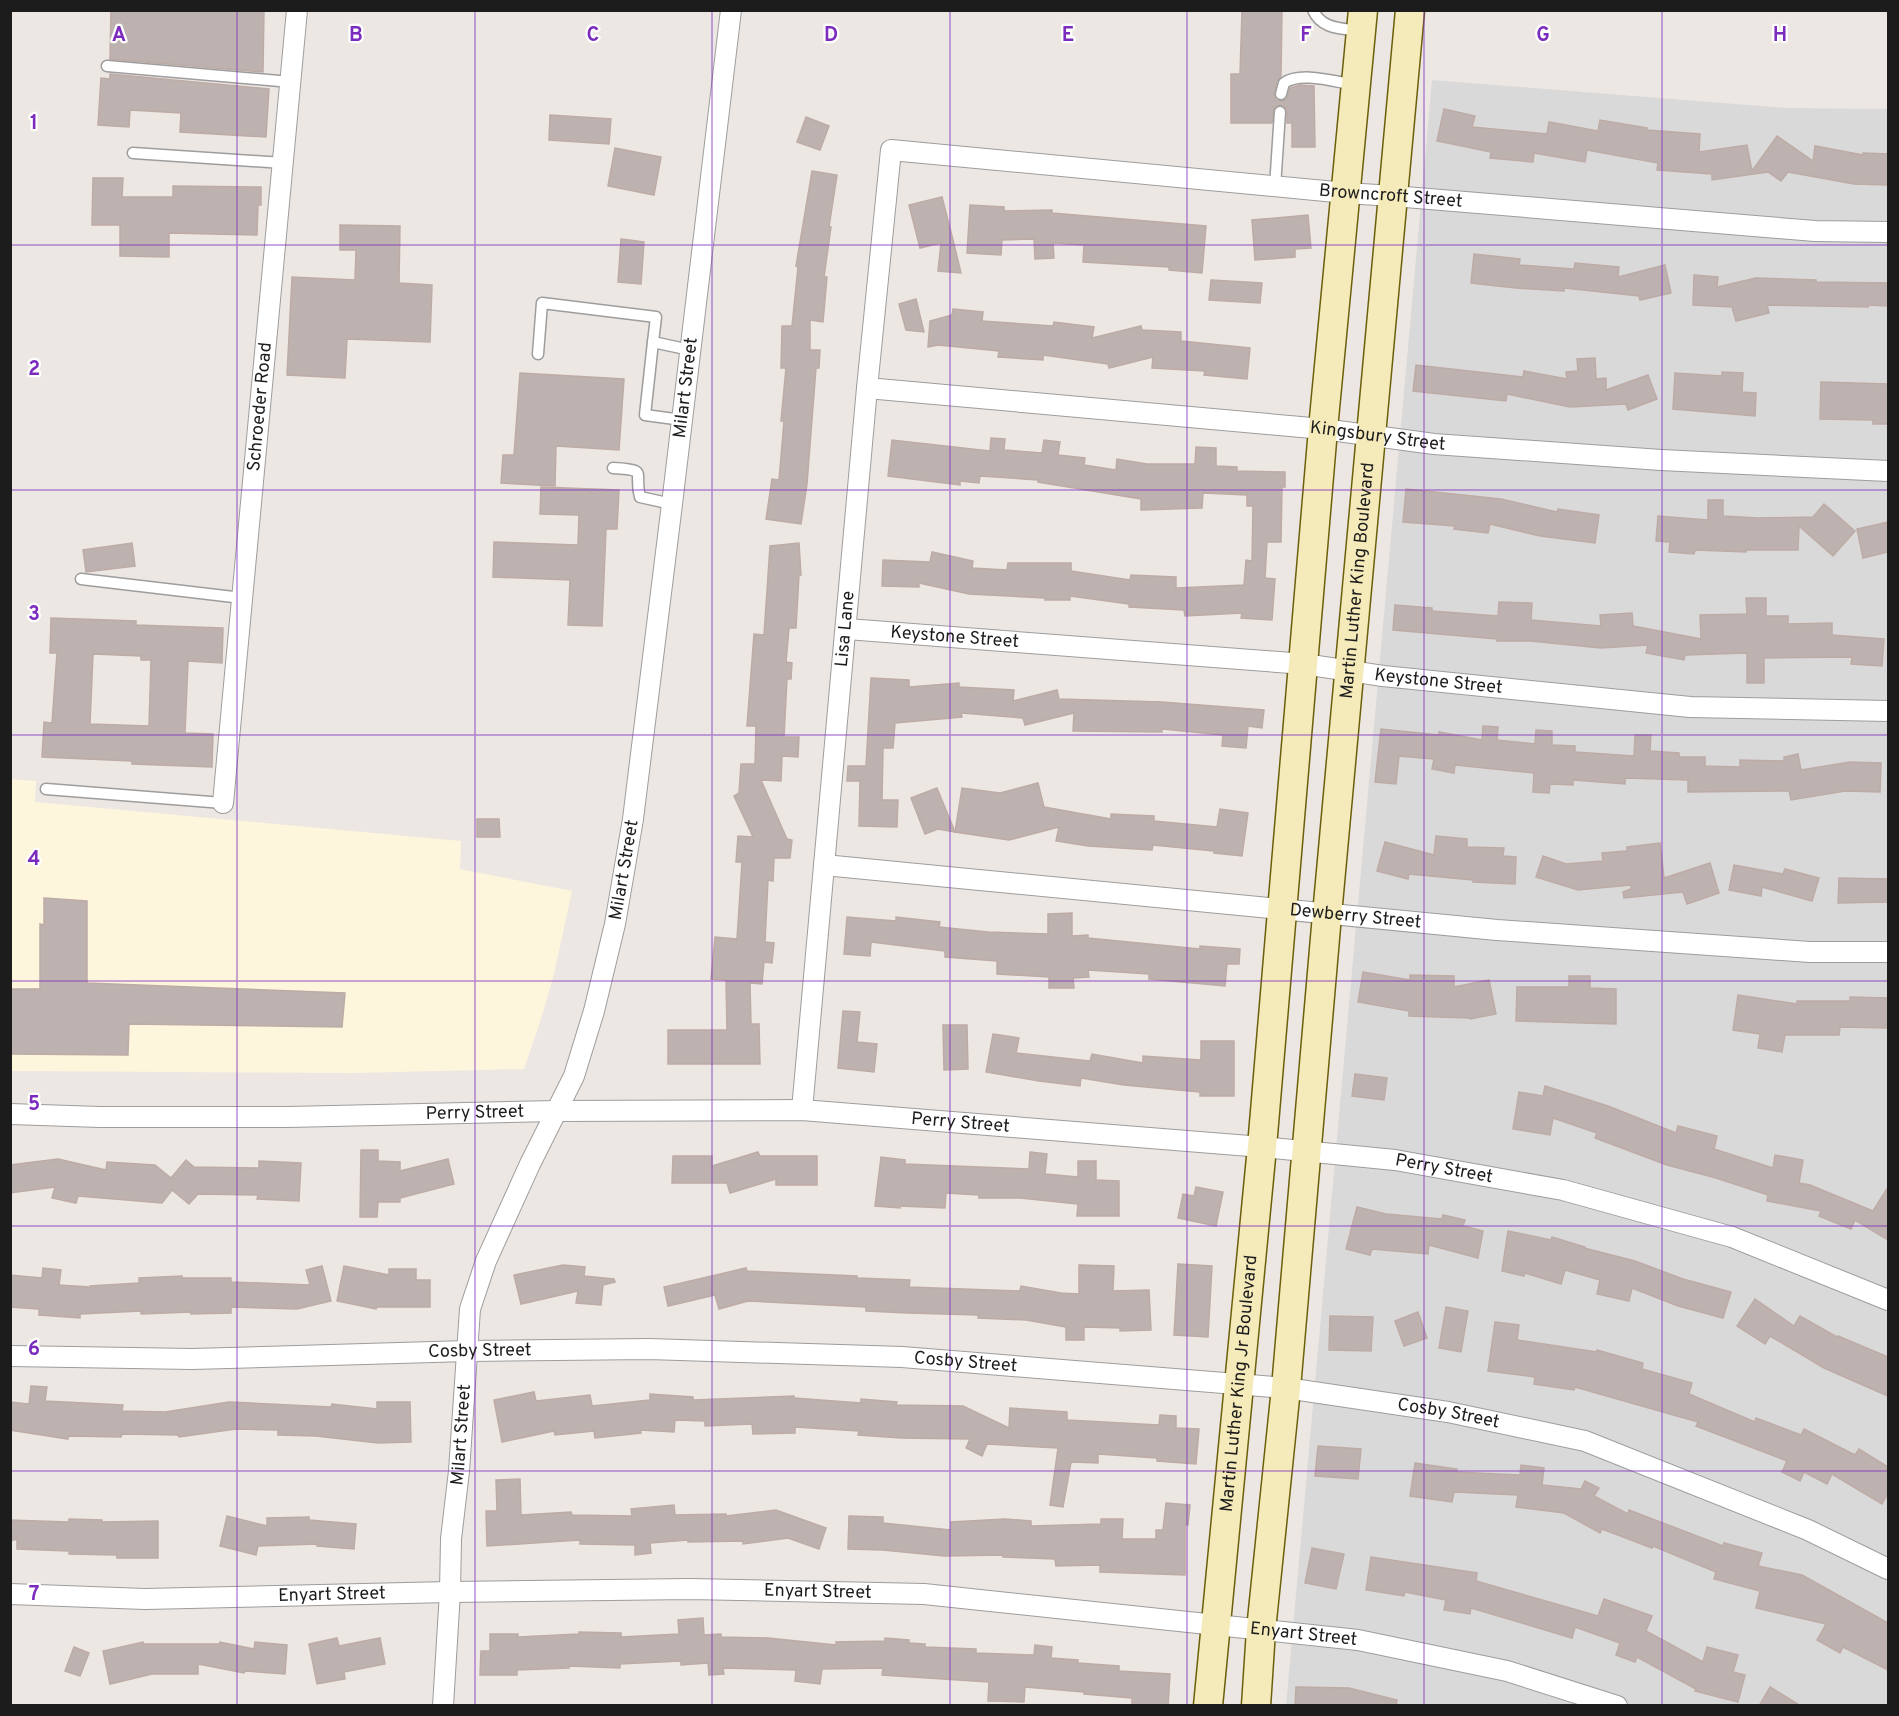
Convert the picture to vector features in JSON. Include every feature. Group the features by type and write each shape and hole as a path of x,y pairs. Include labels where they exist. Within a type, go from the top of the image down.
{"main road":[{"name":"Martin Luther King Boulevard","path":"1307,1151 1410,10"},
{"path":"1281,909 1323,429 1363,21"},
{"name":"Martin Luther King Jr Boulevard","path":"1208,1706 1262,1147 1281,909"},
{"path":"1256,1706 1261,1630 1307,1151"}],"street":[{"name":"Schroeder Road","path":"224,803 297,10"},
{"name":"Milart Street","path":"443,1706 451,1539 459,1471 470,1308 478,1282 555,1111 574,1076 594,1011 615,924 633,819 731,10"},
{"name":"Browncroft Street","path":"891,150 1346,194 1815,231 1888,232"},
{"name":"Lisa Lane","path":"802,1110 867,388 891,150"},
{"name":"Kingsbury Street","path":"867,388 1323,429 1434,444 1888,471"},
{"name":"Keystone Street","path":"847,629 1304,664 1350,671 1690,706 1888,711"},
{"name":"Dewberry Street","path":"824,865 1497,930 1786,950 1888,952"},
{"name":"Perry Street","path":"10,1114 100,1117 288,1117 555,1111 802,1110 1307,1151 1395,1160 1563,1190 1732,1237 1888,1300"},
{"name":"Cosby Street","path":"10,1356 192,1359 467,1351 649,1349 902,1357 1286,1388 1448,1412 1585,1441 1808,1530 1888,1569"},
{"name":"Enyart Street","path":"10,1594 145,1599 690,1589 924,1594 1358,1640 1507,1671 1617,1706"}],"lane":[{"path":"1313,10 1320,22 1326,26 1363,21"},
{"path":"107,66 291,82"},
{"path":"1281,94 1284,83 1290,78 1300,77 1356,85"},
{"path":"1275,187 1280,112"},
{"path":"133,153 283,163"},
{"path":"538,354 542,303 656,317 645,415 682,420"},
{"path":"653,342 690,350"},
{"path":"613,468 633,469 637,472 640,481 640,497 672,504"},
{"path":"81,579 242,598"},
{"path":"46,789 224,803"}],"shaded area":[{"path":"1432,80 1786,108 1888,109 1888,1705 1286,1706"},
{"path":"10,779 36,781 35,802 461,841 460,869 572,891 554,974 524,1069 355,1073 11,1071"}],"building":[{"path":"111,10 264,10 263,72 110,59"},
{"path":"1242,10 1282,10 1281,76 1277,81 1274,95 1276,100 1282,101 1287,99 1290,88 1300,85 1314,86 1315,147 1292,147 1292,123 1287,123 1287,109 1281,105 1274,108 1272,123 1231,123 1231,74 1240,74"},
{"path":"110,74 269,89 266,137 180,132 181,113 130,110 129,127 98,125 101,78 110,79"},
{"path":"1444,109 1475,116 1472,127 1547,134 1549,122 1598,131 1600,120 1647,128 1647,130 1700,134 1699,152 1747,145 1752,171 1777,136 1813,161 1815,146 1863,155 1863,153 1888,154 1888,185 1854,184 1788,172 1781,181 1768,172 1712,180 1712,174 1657,170 1658,163 1587,150 1585,162 1534,153 1533,162 1490,158 1491,152 1437,141"},
{"path":"550,115 611,119 609,144 549,140"},
{"path":"806,117 829,126 820,150 797,142"},
{"path":"615,148 661,157 654,195 608,186"},
{"path":"812,171 837,175 824,277 827,277 823,322 810,320 810,350 820,350 819,368 816,368 807,484 801,524 766,519 772,479 779,480 784,421 781,421 786,368 781,368 782,326 792,326 798,267 796,266"},
{"path":"93,178 123,178 122,197 173,197 173,186 261,187 257,235 169,233 169,257 120,256 120,225 92,225"},
{"path":"942,197 961,273 938,271 941,243 920,248 909,205"},
{"path":"970,205 1004,207 1004,211 1052,210 1052,213 1206,226 1202,273 1169,270 1169,267 1083,262 1084,245 1053,243 1054,258 1035,259 1034,239 1002,240 1001,255 967,253"},
{"path":"1308,215 1311,248 1295,249 1295,257 1255,260 1252,220"},
{"path":"340,225 400,226 399,283 432,285 430,342 347,339 345,378 287,375 292,277 355,280 356,250 340,250"},
{"path":"621,239 644,242 641,284 618,282"},
{"path":"1474,254 1520,259 1519,265 1574,269 1575,263 1619,267 1618,277 1665,265 1671,293 1640,300 1639,296 1564,288 1564,291 1471,283"},
{"path":"1694,275 1718,277 1717,287 1756,278 1888,283 1888,306 1767,305 1769,313 1736,321 1732,307 1693,305"},
{"path":"1211,280 1262,283 1260,303 1209,300"},
{"path":"916,299 924,332 906,330 899,304"},
{"path":"953,309 983,312 982,321 1053,326 1054,322 1094,327 1092,338 1141,326 1142,330 1181,332 1181,341 1250,348 1247,379 1204,375 1205,371 1152,368 1153,357 1109,368 1108,364 1043,355 1043,360 998,357 999,351 938,345 928,347 930,321 952,315"},
{"path":"1595,358 1596,379 1606,378 1606,390 1648,375 1657,399 1628,410 1626,404 1570,407 1507,394 1506,401 1413,391 1416,365 1523,377 1524,371 1567,379 1566,372 1578,371 1577,359"},
{"path":"1722,372 1743,373 1742,392 1756,393 1755,416 1673,409 1675,373 1722,376"},
{"path":"520,373 624,379 619,450 556,446 555,486 501,483 503,455 514,455"},
{"path":"1821,382 1888,384 1888,424 1873,424 1873,420 1820,419"},
{"path":"991,438 1005,439 1004,450 1042,453 1044,440 1060,442 1058,455 1085,458 1084,465 1116,470 1117,459 1147,464 1195,464 1196,447 1216,448 1216,466 1237,467 1237,471 1285,472 1285,487 1282,487 1281,542 1267,542 1265,578 1275,579 1272,620 1241,618 1242,613 1185,616 1184,610 1129,607 1129,604 1070,596 1070,600 1045,600 1045,598 969,594 919,583 919,587 882,586 883,560 930,562 932,552 973,561 972,568 1007,570 1008,563 1071,563 1071,571 1130,580 1131,575 1176,577 1176,588 1244,585 1246,560 1252,561 1253,506 1247,506 1247,495 1203,493 1202,508 1141,510 1141,499 1038,482 1038,480 980,476 979,483 960,481 960,485 888,476 892,440 990,451"},
{"path":"541,487 619,490 617,529 606,529 602,626 568,625 570,580 493,577 494,542 578,545 579,515 540,514"},
{"path":"1406,489 1501,499 1557,512 1558,509 1599,515 1595,543 1540,536 1490,524 1488,533 1454,529 1455,526 1403,522"},
{"path":"1708,500 1723,500 1723,516 1758,518 1813,517 1824,504 1855,531 1833,556 1799,526 1798,550 1746,550 1746,552 1695,550 1694,554 1669,552 1670,542 1656,541 1658,516 1708,520"},
{"path":"1888,522 1888,552 1863,558 1857,529"},
{"path":"132,543 135,566 86,572 83,550"},
{"path":"799,543 801,575 799,575 796,628 789,628 786,662 792,663 791,679 787,679 784,737 799,737 798,757 782,756 781,781 761,780 787,839 792,840 790,858 774,858 773,881 768,880 765,942 774,943 772,963 764,962 762,984 750,983 751,1024 759,1024 760,1064 668,1064 668,1030 727,1030 726,980 711,979 715,937 737,939 742,862 736,862 738,836 753,837 734,796 739,793 741,764 755,764 756,726 747,726 754,634 764,635 770,546"},
{"path":"1746,598 1766,598 1766,616 1788,616 1788,624 1832,623 1832,635 1884,639 1882,666 1851,664 1852,657 1764,658 1764,683 1747,683 1747,653 1685,655 1684,660 1646,653 1648,645 1601,648 1530,641 1497,641 1497,639 1393,630 1395,605 1432,608 1432,611 1498,616 1499,602 1532,603 1531,620 1601,626 1600,615 1632,613 1633,626 1701,639 1700,615 1747,614"},
{"path":"51,618 136,621 136,625 223,628 222,663 188,661 185,733 213,734 212,767 42,757 44,722 52,723 57,653 50,653","holes":["93,654 141,656 141,660 151,660 149,726 90,724"]},
{"path":"871,678 909,680 909,687 959,683 959,687 1014,690 1013,701 1057,690 1059,699 1162,702 1264,710 1262,728 1248,726 1246,748 1222,746 1223,735 1162,729 1162,732 1073,731 1074,713 1025,725 1023,718 961,713 962,717 895,723 893,748 883,748 882,800 898,800 897,827 859,826 860,781 847,781 848,766 866,766"},
{"path":"1483,726 1498,727 1497,740 1535,744 1536,730 1552,731 1552,745 1575,746 1575,752 1634,756 1635,735 1651,735 1650,751 1679,753 1679,757 1705,757 1705,766 1740,767 1740,760 1784,761 1784,757 1798,754 1801,770 1850,762 1881,763 1880,792 1845,791 1791,800 1789,791 1688,792 1688,780 1625,778 1625,784 1573,780 1573,785 1550,784 1549,793 1533,792 1534,773 1455,765 1454,773 1432,769 1434,759 1399,756 1396,784 1375,782 1381,729 1439,735 1439,732 1482,740"},
{"path":"1038,783 1044,807 1111,819 1111,814 1154,816 1154,821 1217,827 1220,809 1248,813 1242,856 1153,845 1152,850 1088,846 1056,841 1059,827 1009,840 955,832 962,788 1000,793"},
{"path":"937,788 955,832 938,829 925,834 911,798"},
{"path":"477,819 499,819 500,837 477,837"},
{"path":"1436,836 1467,839 1467,847 1504,848 1503,856 1516,857 1515,884 1473,882 1473,880 1409,874 1408,879 1377,871 1385,842 1434,855"},
{"path":"1660,843 1664,878 1710,863 1719,893 1687,904 1683,892 1624,898 1623,892 1631,889 1631,885 1578,890 1536,877 1543,856 1566,864 1603,861 1602,853 1627,851 1627,847"},
{"path":"1734,865 1783,874 1785,869 1819,878 1812,901 1762,887 1761,896 1729,890"},
{"path":"1839,878 1888,879 1888,902 1838,903"},
{"path":"44,898 87,901 87,983 345,993 342,1027 129,1024 128,1055 10,1054 10,989 40,989 40,924 44,925"},
{"path":"1072,913 1072,936 1088,935 1088,938 1200,949 1200,946 1240,949 1239,964 1227,964 1225,986 1149,979 1149,974 1088,970 1089,977 1073,978 1074,988 1049,988 1049,977 997,974 997,961 945,957 945,951 871,942 870,956 844,954 847,917 896,921 896,917 940,922 939,927 988,932 1048,934 1048,914"},
{"path":"1363,972 1410,980 1410,975 1454,976 1454,987 1489,980 1496,1014 1470,1019 1409,1016 1409,1011 1358,1002"},
{"path":"1569,976 1590,976 1590,988 1616,989 1616,1024 1516,1021 1517,987 1569,987"},
{"path":"1738,995 1797,1004 1797,1001 1850,1001 1850,997 1888,998 1888,1028 1840,1027 1839,1035 1785,1035 1782,1052 1758,1048 1760,1034 1733,1030"},
{"path":"843,1011 860,1012 857,1042 877,1044 874,1072 838,1068"},
{"path":"943,1025 967,1025 968,1069 944,1070"},
{"path":"993,1034 1019,1038 1016,1053 1090,1061 1092,1054 1143,1063 1143,1056 1201,1060 1201,1041 1234,1041 1234,1096 1200,1096 1200,1092 1124,1085 1081,1078 1080,1086 986,1072"},
{"path":"1355,1074 1387,1078 1384,1100 1352,1096"},
{"path":"1545,1086 1608,1106 1676,1133 1678,1126 1717,1136 1714,1149 1773,1168 1775,1155 1803,1160 1799,1183 1810,1185 1873,1211 1888,1187 1888,1240 1855,1220 1851,1229 1819,1216 1821,1211 1767,1201 1768,1195 1667,1165 1595,1138 1597,1133 1553,1118 1550,1135 1513,1129 1519,1092 1543,1096"},
{"path":"361,1150 378,1150 378,1161 400,1162 400,1171 448,1159 454,1184 400,1198 400,1202 378,1202 377,1217 360,1217"},
{"path":"758,1152 760,1156 817,1156 817,1185 776,1185 776,1179 730,1193 727,1183 672,1183 673,1156 712,1156 712,1166"},
{"path":"1030,1152 1047,1154 1045,1174 1078,1177 1078,1161 1096,1161 1096,1180 1119,1181 1119,1216 1077,1216 1078,1204 1020,1198 979,1198 979,1195 946,1193 945,1208 875,1206 881,1157 905,1160 905,1164 1029,1169"},
{"path":"58,1159 106,1170 107,1162 155,1165 171,1178 186,1160 194,1167 259,1168 259,1161 301,1163 299,1201 257,1199 258,1195 198,1194 189,1204 172,1190 162,1203 78,1196 76,1203 52,1198 55,1187 10,1193 10,1165"},
{"path":"1196,1187 1223,1192 1216,1226 1178,1218 1183,1194 1194,1196"},
{"path":"1357,1207 1386,1214 1442,1219 1443,1215 1465,1220 1463,1226 1483,1231 1478,1258 1429,1245 1428,1254 1372,1249 1370,1255 1346,1249"},
{"path":"1508,1231 1551,1240 1552,1237 1731,1292 1723,1318 1678,1306 1632,1288 1629,1301 1597,1294 1600,1280 1565,1270 1561,1284 1525,1273 1524,1276 1502,1271"},
{"path":"1178,1264 1212,1266 1208,1337 1174,1335"},
{"path":"563,1265 585,1267 584,1276 614,1279 615,1282 603,1285 601,1305 576,1303 578,1291 521,1304 514,1275"},
{"path":"1079,1265 1114,1266 1113,1291 1149,1290 1151,1330 1120,1331 1120,1328 1084,1327 1084,1340 1066,1340 1066,1327 1026,1320 978,1318 978,1315 866,1311 866,1307 748,1301 719,1309 715,1295 668,1306 664,1287 746,1268 747,1271 910,1280 909,1287 1020,1291 1021,1286 1079,1294"},
{"path":"322,1266 331,1301 297,1309 231,1307 231,1313 141,1314 141,1311 80,1314 80,1318 39,1315 39,1309 10,1307 10,1275 42,1278 43,1268 61,1270 59,1285 90,1287 139,1283 139,1278 182,1276 182,1278 231,1278 231,1282 310,1285 306,1270"},
{"path":"344,1266 389,1275 389,1269 416,1269 416,1280 430,1280 430,1307 377,1307 376,1309 337,1301"},
{"path":"1755,1299 1794,1326 1800,1316 1837,1337 1888,1357 1888,1396 1824,1368 1770,1336 1765,1344 1737,1326"},
{"path":"1446,1307 1468,1311 1461,1352 1439,1348"},
{"path":"1418,1312 1427,1338 1404,1346 1395,1321"},
{"path":"1330,1316 1373,1317 1371,1351 1329,1350"},
{"path":"1495,1322 1519,1325 1517,1340 1597,1352 1597,1350 1643,1363 1642,1369 1692,1383 1689,1394 1755,1422 1756,1418 1801,1435 1804,1429 1855,1455 1859,1449 1888,1467 1888,1493 1882,1504 1832,1474 1827,1484 1804,1472 1800,1481 1782,1472 1787,1461 1696,1426 1698,1422 1575,1387 1574,1390 1534,1384 1535,1377 1488,1371"},
{"path":"31,1386 47,1387 45,1401 123,1405 122,1411 165,1412 229,1402 331,1407 332,1404 377,1409 377,1402 410,1402 411,1442 378,1443 316,1436 278,1435 278,1430 236,1429 179,1437 178,1435 122,1434 121,1437 68,1436 68,1439 10,1430 10,1402 29,1404"},
{"path":"534,1392 536,1401 590,1395 592,1406 650,1400 650,1394 693,1397 693,1400 794,1396 794,1398 861,1403 861,1399 897,1402 896,1405 963,1406 1009,1428 1010,1408 1067,1412 1067,1420 1159,1425 1160,1415 1176,1416 1176,1428 1199,1429 1196,1464 1157,1461 1157,1458 1098,1454 1098,1463 1071,1462 1063,1507 1050,1505 1058,1448 987,1444 982,1456 966,1448 970,1439 901,1438 858,1435 859,1431 795,1427 795,1433 753,1434 752,1424 705,1426 705,1421 675,1420 674,1432 640,1430 641,1433 595,1438 594,1431 555,1435 554,1431 502,1442 494,1400"},
{"path":"1318,1446 1361,1449 1358,1479 1315,1476"},
{"path":"1415,1463 1457,1469 1456,1472 1520,1475 1521,1465 1544,1468 1542,1485 1581,1489 1585,1481 1599,1488 1594,1496 1628,1514 1629,1510 1723,1546 1724,1543 1762,1553 1758,1566 1802,1575 1888,1623 1888,1670 1843,1647 1840,1653 1817,1640 1826,1624 1756,1608 1760,1591 1714,1579 1716,1572 1653,1546 1652,1548 1602,1529 1600,1533 1564,1513 1516,1507 1518,1495 1454,1492 1452,1502 1410,1496"},
{"path":"520,1479 521,1515 571,1512 572,1515 632,1516 631,1509 674,1505 675,1515 726,1514 726,1516 776,1510 826,1528 819,1549 788,1538 743,1544 743,1541 688,1542 688,1540 650,1543 651,1553 635,1555 635,1545 580,1544 580,1540 487,1546 486,1511 497,1511 496,1480"},
{"path":"1166,1503 1190,1505 1188,1525 1185,1524 1185,1575 1100,1572 1100,1565 1056,1566 1055,1559 1003,1557 1003,1555 944,1556 848,1549 849,1516 883,1517 883,1523 951,1530 951,1522 1005,1519 1031,1521 1031,1526 1101,1524 1101,1519 1123,1519 1122,1539 1156,1539 1156,1530 1163,1530"},
{"path":"227,1516 267,1526 267,1518 309,1517 309,1520 356,1524 354,1549 317,1546 317,1544 258,1546 256,1555 220,1546"},
{"path":"69,1519 102,1520 102,1522 158,1521 158,1558 117,1558 117,1555 69,1554 69,1551 17,1549 17,1539 10,1541 10,1520 69,1522"},
{"path":"1312,1548 1344,1554 1336,1589 1305,1583"},
{"path":"1371,1557 1477,1573 1476,1581 1598,1616 1604,1599 1652,1616 1646,1631 1703,1662 1707,1647 1738,1655 1733,1672 1745,1675 1738,1702 1695,1691 1696,1689 1637,1657 1635,1662 1616,1655 1620,1643 1575,1627 1572,1638 1471,1608 1470,1614 1444,1610 1446,1600 1405,1592 1404,1596 1366,1590"},
{"path":"703,1618 704,1635 721,1634 721,1637 768,1638 836,1645 836,1642 885,1641 885,1638 909,1640 909,1643 925,1644 925,1647 976,1649 976,1653 1034,1655 1035,1645 1052,1647 1051,1658 1078,1660 1078,1663 1119,1666 1119,1671 1170,1674 1168,1706 1132,1706 1132,1698 1025,1687 1024,1702 988,1701 989,1682 882,1675 883,1668 822,1669 820,1684 795,1681 796,1670 723,1668 724,1674 709,1675 708,1663 681,1665 681,1661 620,1664 620,1668 569,1666 569,1668 517,1670 517,1675 480,1675 481,1651 490,1651 490,1634 518,1634 518,1637 579,1634 579,1632 621,1633 621,1637 679,1634 678,1620"},
{"path":"337,1638 339,1646 380,1638 385,1664 344,1672 345,1679 317,1684 309,1644"},
{"path":"143,1642 144,1644 219,1644 220,1642 254,1649 255,1642 287,1645 285,1674 245,1671 244,1673 198,1664 198,1674 152,1674 110,1684 103,1651"},
{"path":"74,1647 89,1653 80,1676 65,1671"},
{"path":"1296,1687 1349,1688 1397,1700 1396,1706 1295,1706"},
{"path":"1770,1687 1801,1706 1759,1706"}]}
